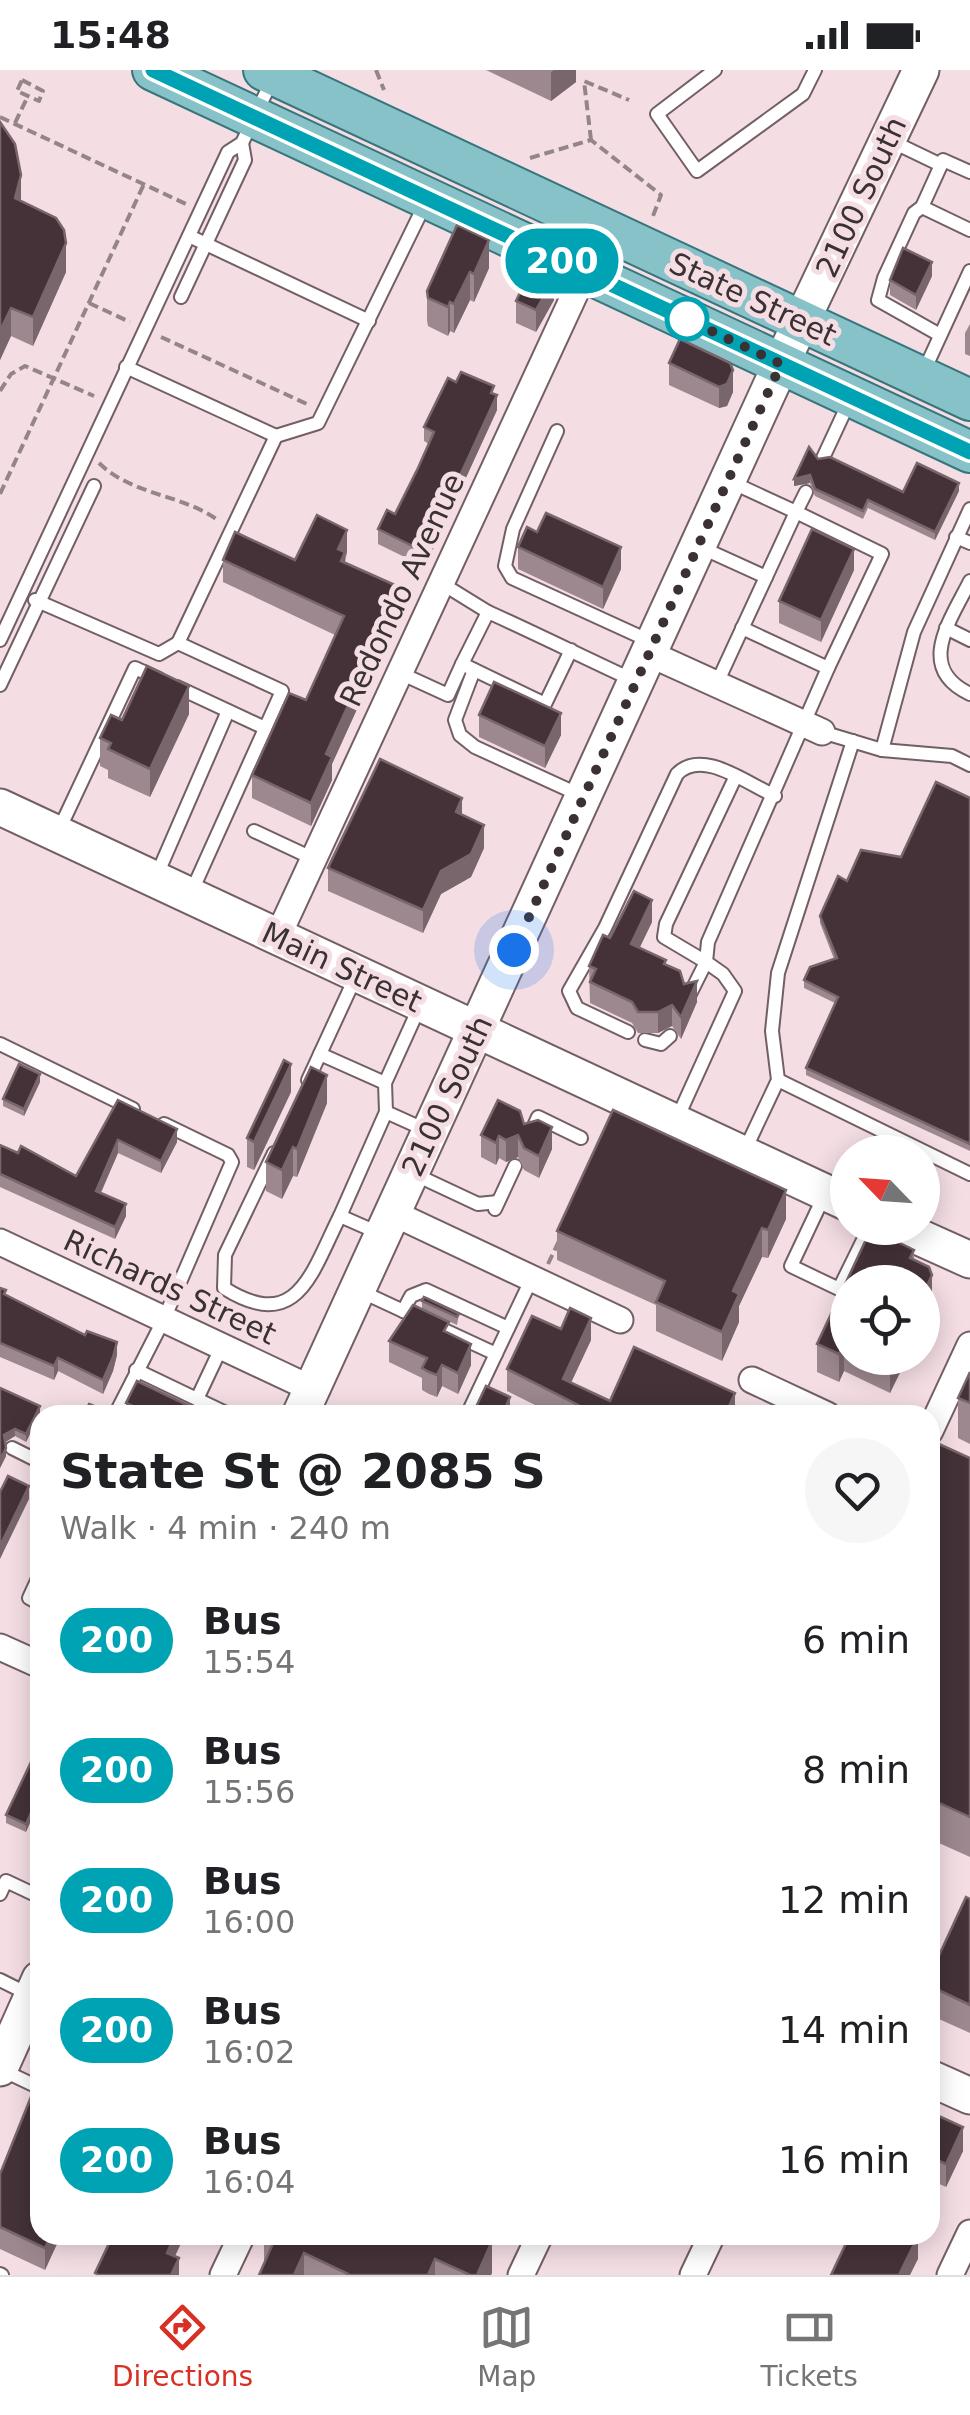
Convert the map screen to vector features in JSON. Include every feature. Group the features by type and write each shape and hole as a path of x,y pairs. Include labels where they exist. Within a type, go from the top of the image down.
{"main road":[{"name":"State Street","path":"153,70 248,130 428,198 970,452"},
{"name":"2100 South","path":"306,1402 781,364 922,70"},
{"name":"State Street","path":"269,72 970,400"},
{"name":"Main Street","path":"0,806 830,1195"},
{"path":"937,1245 970,1260"},
{"path":"0,2068 30,2000"},
{"path":"940,2082 970,2096"}],"street":[{"name":"Redondo Avenue","path":"278,936 585,272"},
{"path":"647,659 717,684 812,727"},
{"path":"388,1224 536,1280 620,1320"},
{"name":"Richards Street","path":"0,1242 222,1346 306,1402"},
{"path":"940,1409 970,1344"},
{"path":"752,1380 806,1405"},
{"path":"0,1646 30,1660"},
{"path":"950,2275 970,2233"},
{"path":"223,2275 237,2245"},
{"path":"521,2275 535,2245"},
{"path":"693,2275 707,2245"}],"lane":[{"path":"715,70 657,114 696,171 802,94 815,70"},
{"path":"181,297 245,160 248,130 269,72"},
{"path":"0,640 228,152 248,130"},
{"path":"888,140 941,165"},
{"path":"940,336 878,300 914,213 922,207 944,160 970,172"},
{"path":"126,367 276,436 318,423 428,198"},
{"path":"922,207 970,230"},
{"path":"189,236 370,321"},
{"path":"921,378 970,271"},
{"path":"823,458 852,396"},
{"path":"556,431 513,529 505,566 512,578 647,659"},
{"path":"22,593 159,654 178,643 276,436"},
{"path":"688,997 706,962 708,942 775,796 812,727 828,668 882,554 728,480"},
{"path":"0,685 94,486"},
{"path":"717,684 806,492"},
{"path":"882,750 914,632 970,509"},
{"path":"956,537 970,543"},
{"path":"698,546 766,577"},
{"path":"970,581 946,628 940,666 951,685 970,694"},
{"path":"441,583 488,612 571,650 647,659"},
{"path":"488,612 454,720 460,736 475,747 584,797"},
{"path":"742,628 828,668"},
{"path":"946,628 970,640"},
{"path":"178,643 282,691 190,896"},
{"path":"468,667 546,704 571,650"},
{"path":"400,672 448,695 468,667"},
{"path":"58,834 135,668 266,728"},
{"path":"155,879 228,711"},
{"path":"812,727 882,750 952,756 970,764"},
{"path":"743,1154 778,1080 772,1031 778,973 853,741"},
{"path":"628,1032 577,1008 570,1001 573,980 605,928 677,774 687,764 701,762 775,796"},
{"path":"675,1122 735,991 723,974 664,937 735,778"},
{"path":"254,830 314,858"},
{"path":"304,1087 358,974"},
{"path":"281,1138 226,1255 221,1279 224,1288 238,1296 283,1305 301,1294 340,1216 386,1112 385,1082 421,1004"},
{"path":"645,1040 661,1044 670,1036"},
{"path":"0,1044 140,1113"},
{"path":"320,1054 385,1082"},
{"path":"778,1080 970,1174"},
{"path":"386,1112 430,1132"},
{"path":"529,1137 538,1117 581,1138"},
{"path":"119,1405 164,1319 232,1162 228,1156 158,1121"},
{"path":"411,1173 478,1204 496,1206 515,1166"},
{"path":"830,1208 790,1266 839,1290 861,1245"},
{"path":"340,1216 388,1224"},
{"path":"473,1405 508,1328 536,1280"},
{"path":"358,1290 496,1354"},
{"path":"404,1312 411,1296 426,1290 508,1328"},
{"path":"196,1399 222,1346"},
{"path":"136,1370 209,1405"},
{"path":"12,1448 30,1457"},
{"path":"2,1885 30,1894"},
{"path":"0,1980 30,1986"},
{"path":"0,2068 30,2083"}],"path":[{"path":"376,70 384,90"},
{"path":"22,80 44,90 39,101 28,96 17,91 22,80"},
{"path":"628,100 584,80 591,140 661,195 653,216"},
{"path":"15,124 28,96"},
{"path":"0,117 201,210"},
{"path":"530,158 591,140"},
{"path":"0,494 144,184"},
{"path":"89,303 324,412"},
{"path":"0,391 11,374 25,366 94,396"},
{"path":"87,451 131,486 183,502 231,530"},
{"path":"536,1280 565,1227"}],"building":[{"path":"0,122 15,144 21,175 15,198 56,218 66,243 33,317 11,308 0,331"},
{"path":"457,225 489,240 474,274 470,272 454,304 450,302 448,307 428,298 427,291"},
{"path":"903,248 932,262 916,295 890,280"},
{"path":"532,268 554,278 536,310 516,301"},
{"path":"680,339 730,363 733,370 727,384 719,387 669,363"},
{"path":"461,372 494,386 491,393 497,395 425,552 378,529 387,510 395,514 418,468 434,432 424,427 448,378 456,382"},
{"path":"809,447 818,459 830,457 903,492 917,463 959,483 935,532 868,500 863,511 815,489 810,475 794,479"},
{"path":"546,513 621,547 603,587 518,547 527,527 537,532"},
{"path":"317,515 347,530 338,549 345,552 341,561 397,586 394,594 398,596 326,754 332,757 311,803 252,775 289,693 306,700 344,616 223,560 235,532 295,560"},
{"path":"812,529 854,549 821,620 779,601"},
{"path":"147,666 189,686 150,769 108,749 111,743 100,738 111,715 122,720"},
{"path":"494,682 561,713 545,746 479,715"},
{"path":"380,759 462,798 456,812 484,825 471,854 441,871 423,910 328,868"},
{"path":"936,782 970,798 970,1144 806,1068 838,997 804,980 810,967 837,958 820,916 838,876 847,881 861,850 901,857"},
{"path":"634,891 652,900 631,944 666,960 664,964 680,971 684,984 697,981 681,1017 672,1005 658,1012 638,1012 632,1002 590,982 596,969 589,966 603,935 610,938"},
{"path":"284,1060 291,1064 254,1142 247,1138"},
{"path":"19,1064 40,1074 24,1109 3,1099"},
{"path":"311,1067 327,1075 297,1149 293,1147 282,1170 266,1162"},
{"path":"118,1100 177,1129 161,1161 118,1140 96,1191 126,1204 115,1227 0,1174 0,1145 18,1153 21,1146 76,1176"},
{"path":"498,1100 520,1111 524,1124 538,1120 552,1127 539,1156 524,1148 518,1135 506,1140 499,1136 496,1143 481,1135"},
{"path":"613,1110 786,1190 768,1230 762,1228 733,1291 739,1294 722,1332 656,1302 665,1281 557,1231"},
{"path":"863,1245 904,1245 914,1250 910,1258 925,1265 854,1265"},
{"path":"0,1288 6,1290 4,1294 85,1335 87,1331 117,1342 103,1380 58,1358 54,1366 0,1343"},
{"path":"424,1297 459,1314 457,1317 422,1301"},
{"path":"413,1305 449,1322 444,1331 471,1344 458,1373 442,1365 437,1375 429,1372 422,1368 427,1358 389,1341"},
{"path":"570,1308 591,1318 563,1379 610,1401 634,1347 735,1393 730,1405 578,1405 507,1369 532,1316 561,1329"},
{"path":"830,1316 830,1350 817,1344"},
{"path":"970,1372 970,1403 958,1398"},
{"path":"137,1381 187,1405 130,1405 126,1403"},
{"path":"486,1386 510,1397 506,1405 477,1405"},
{"path":"0,1388 38,1405 30,1405 26,1434 15,1429 4,1435 6,1448 0,1460"},
{"path":"940,1444 970,1458 970,1817 940,1804"},
{"path":"8,1476 29,1486 0,1546 0,1492"},
{"path":"30,1764 30,1815 26,1824 6,1815"},
{"path":"966,1897 970,1899 970,2005 940,1991 940,1953"},
{"path":"30,2099 30,2241 0,2227 0,2174"},
{"path":"940,2117 963,2127 946,2164 940,2161"},
{"path":"108,2245 171,2245 167,2253 179,2258 171,2275 95,2273"},
{"path":"272,2245 490,2245 477,2275 435,2259 428,2275 350,2275 304,2253 294,2275 259,2275"},
{"path":"845,2245 914,2245 899,2275 831,2275"}],"bus line":[{"name":"200","path":"153,70 970,452"}],"route":[{"path":"514,950 781,364 682,317 687,319"}]}
